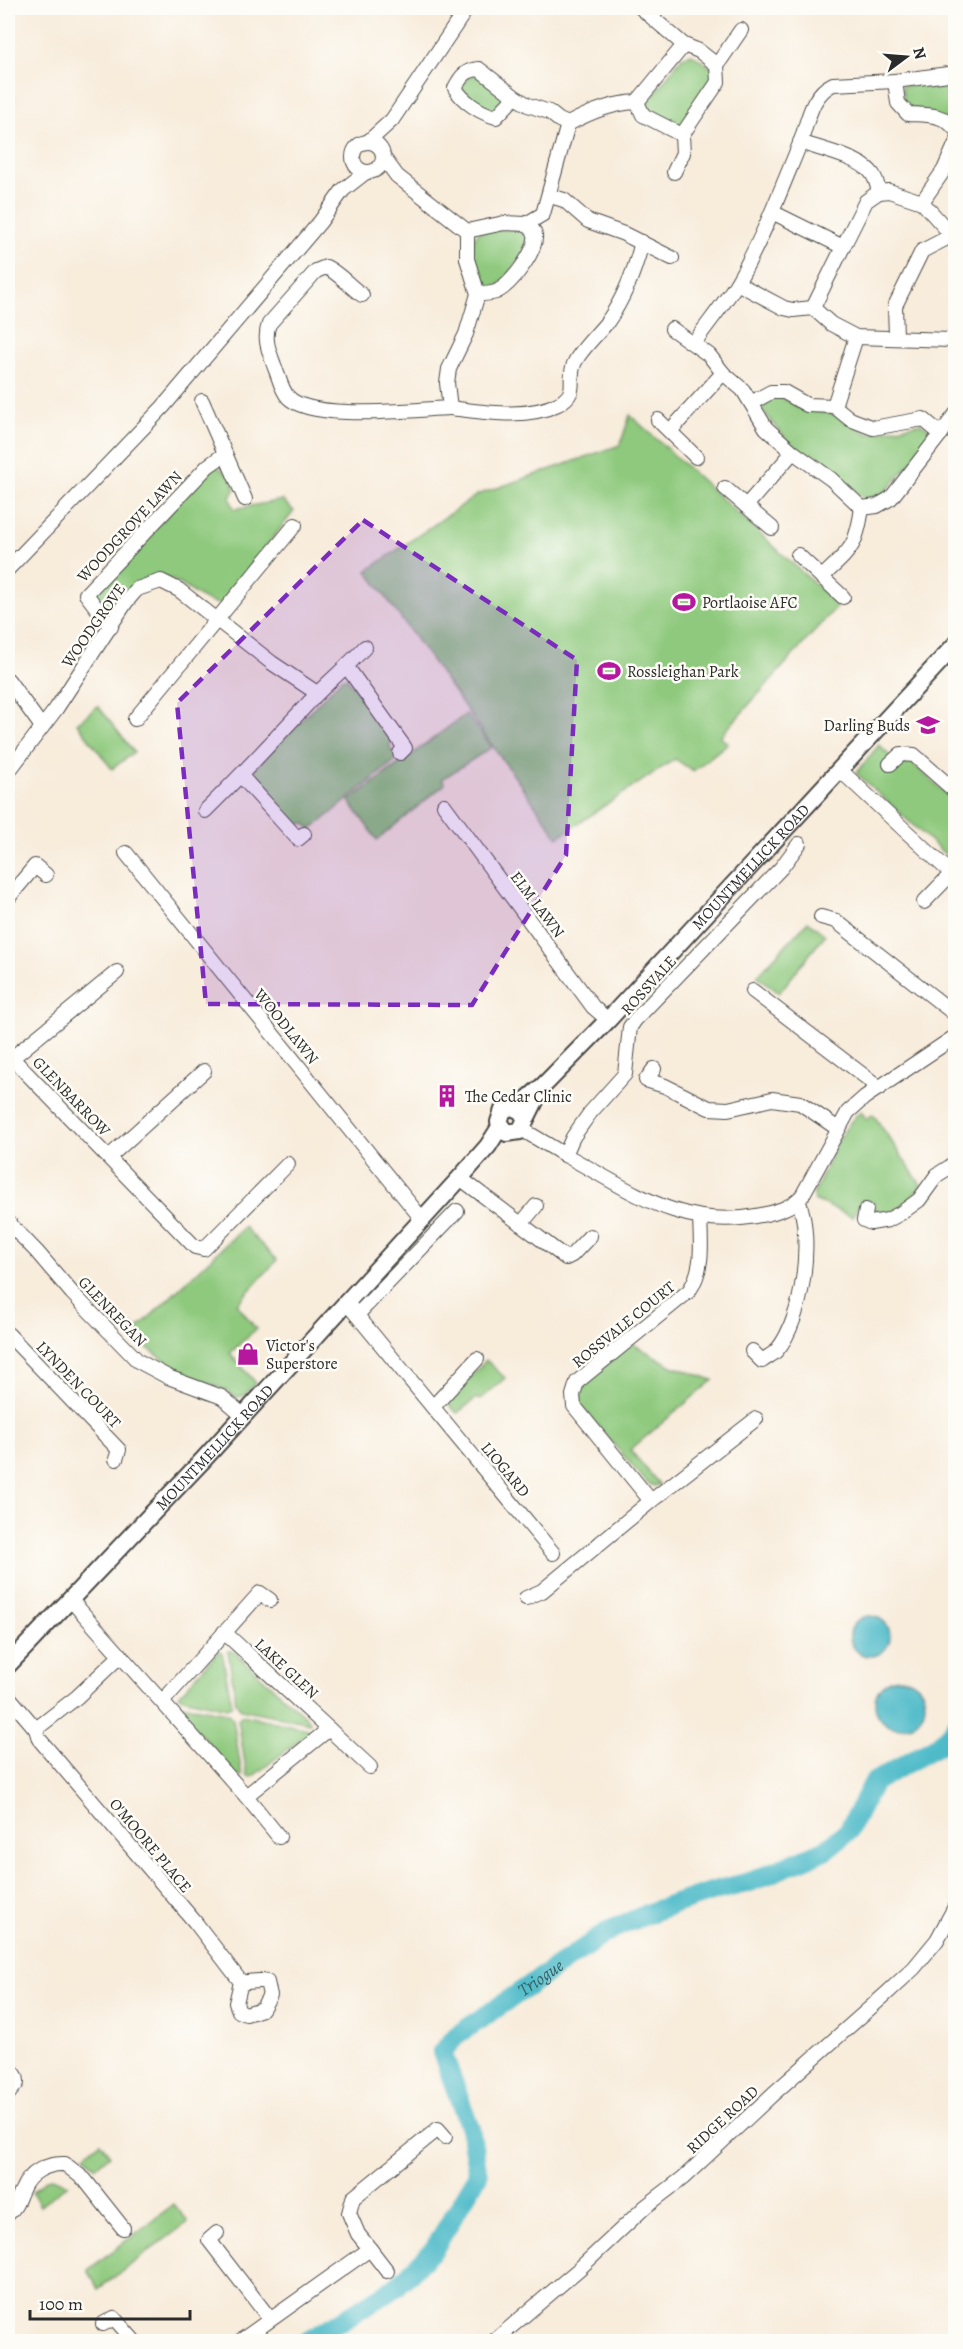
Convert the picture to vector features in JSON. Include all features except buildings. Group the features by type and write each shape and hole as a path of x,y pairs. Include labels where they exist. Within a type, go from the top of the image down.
{"main road":[{"name":"MOUNTMELLICK ROAD","path":"8,1665 243,1415 488,1146 515,1123 543,1086 608,1020 956,644"}],"street":[{"path":"8,569 163,407 320,222 343,190 354,163 354,150 360,143 369,141 392,120 467,8"},
{"path":"641,8 684,45 699,51 717,65"},
{"path":"674,172 683,153 682,135 718,82 717,65 741,30"},
{"path":"468,231 504,223 526,224 543,214 550,196 568,124 587,113 622,103 637,102 684,45"},
{"path":"694,343 737,283 772,212 812,105 824,88 833,84 895,81 956,74"},
{"path":"895,81 898,103 908,114 936,115 951,123 956,129"},
{"path":"515,97 528,105 549,112 568,124"},
{"path":"637,102 643,115 682,135"},
{"path":"343,190 382,162 382,154 392,120"},
{"path":"369,141 377,145 397,176 468,231"},
{"path":"800,142 860,163 877,181 879,192"},
{"path":"922,202 944,170 956,143"},
{"path":"354,163 357,167 397,176"},
{"path":"813,308 866,201 879,192 889,191 922,202 953,238 922,251 895,306 896,337"},
{"path":"550,196 564,200 588,221 601,224 642,242 672,258"},
{"path":"772,212 843,247"},
{"path":"478,294 498,291 517,275 533,245 535,236 533,230 526,224"},
{"path":"450,408 447,383 449,369 466,334 478,294 467,259 468,231"},
{"path":"362,295 345,282 338,273 326,267 316,271 269,324 266,343 281,385 289,398 314,410 359,412 450,408 515,414 548,408 568,397 572,391 574,363 622,299 642,242"},
{"path":"737,283 784,308 794,310 813,308 831,324 856,337 896,337 956,342"},
{"path":"672,329 709,355 723,373 743,390 766,428 793,452 831,479 862,508"},
{"path":"834,405 856,337"},
{"path":"670,431 723,373"},
{"path":"751,403 771,392 784,392 807,405 834,405 850,419 873,428 923,419 941,434"},
{"path":"202,401 245,500"},
{"path":"862,508 877,506 891,498 956,414"},
{"path":"658,420 696,457"},
{"path":"746,506 793,452"},
{"name":"WOODGROVE LAWN","path":"111,627 86,594 208,466 225,454"},
{"path":"725,488 772,528"},
{"path":"822,577 852,548 858,535 862,508"},
{"path":"135,719 295,525"},
{"path":"798,555 843,597"},
{"name":"WOODGROVE","path":"8,772 42,727 126,602 137,589 161,582 179,590 272,663 317,693"},
{"path":"205,811 241,776 317,693 347,667 365,647"},
{"path":"347,667 405,748 400,753"},
{"path":"8,680 42,727"},
{"path":"890,764 901,754 914,755 956,792"},
{"path":"840,770 953,871 924,902"},
{"path":"241,776 298,839 304,834"},
{"name":"ELM LAWN","path":"444,805 593,1007 608,1020"},
{"name":"ROSSVALE","path":"565,1155 590,1113 625,1074 630,1028 635,1020 781,868 799,844"},
{"name":"WOODLAWN","path":"126,853 422,1219"},
{"path":"8,898 35,866 46,875"},
{"path":"821,917 836,921 956,1015"},
{"name":"GLENBARROW","path":"118,973 10,1056 195,1247 204,1249 288,1163"},
{"path":"753,990 880,1088"},
{"path":"515,1123 528,1134 664,1209 700,1218 738,1220 777,1211 798,1200 848,1112 865,1097 956,1036"},
{"path":"654,1069 646,1080 665,1086 700,1105 728,1109 772,1099 800,1103 837,1128"},
{"name":"GLENBARROW","path":"109,1156 205,1071"},
{"path":"866,1210 864,1220 871,1223 888,1220 919,1200 937,1175 956,1163"},
{"path":"460,1178 566,1258 591,1236"},
{"path":"752,1351 762,1361 777,1351 789,1332 803,1284 806,1256 805,1221 798,1200"},
{"path":"521,1224 536,1206"},
{"path":"357,1315 457,1211"},
{"name":"ROSSVALE COURT","path":"651,1501 574,1406 573,1395 577,1382 689,1291 696,1281 700,1264 702,1244 700,1218"},
{"name":"GLENREGAN","path":"8,1222 138,1361 168,1377 222,1397 243,1415"},
{"name":"LIOGARD","path":"346,1302 553,1553"},
{"name":"LYNDEN COURT","path":"8,1334 119,1450 116,1459"},
{"path":"433,1407 477,1359"},
{"path":"526,1598 542,1591 651,1501 756,1419"},
{"path":"163,1701 260,1593 270,1600"},
{"path":"70,1599 163,1701 279,1837"},
{"name":"LAKE GLEN","path":"224,1632 370,1767"},
{"path":"36,1729 77,1697 122,1655"},
{"name":"O'MOORE PLACE","path":"8,1696 36,1729 39,1739 200,1929 241,1982"},
{"path":"246,1796 329,1729"},
{"name":"RIDGE ROAD","path":"493,2342 579,2269 645,2207 683,2178 893,1987 937,1940 956,1905"},
{"path":"8,2069 13,2071 18,2083 8,2094"},
{"path":"387,2271 358,2234 349,2213 353,2198 438,2128 445,2137"},
{"path":"8,2214 16,2205 29,2179 48,2165 65,2164 85,2180 123,2228"},
{"path":"217,2233 208,2240 270,2319"},
{"path":"239,2342 370,2249"},
{"path":"103,2324 114,2318 135,2342"}],"highlighted area":[{"path":"363,520 577,660 566,855 472,1005 206,1004 177,703"}],"green space":[{"path":"692,54 712,68 715,74 687,123 678,128 648,110 646,105 682,57"},
{"path":"475,73 502,94 503,100 495,110 488,110 461,89 462,83"},
{"path":"955,78 955,123 904,105 902,86"},
{"path":"524,229 529,235 529,240 510,274 496,287 488,289 481,286 472,255 476,235 483,230"},
{"path":"774,395 807,409 833,414 869,434 920,423 933,431 932,439 884,493 865,499 787,440 760,407 766,398"},
{"name":"Rossleighan Park","path":"630,415 838,605 720,737 728,743 693,771 675,759 558,837 367,571 477,495 620,445"},
{"path":"214,466 230,477 235,488 230,498 234,509 282,500 294,511 221,604 205,600 179,583 159,576 144,580 119,605 102,608 95,596 96,590"},
{"path":"342,678 347,678 392,736 390,748 398,758 311,830 305,823 294,826 262,792 254,776 254,769"},
{"path":"98,706 134,752 112,769 77,723"},
{"path":"466,714 492,747 442,779 445,784 377,840 349,801"},
{"path":"879,745 899,765 910,761 955,802 955,839 953,842 955,852 950,859 856,773"},
{"path":"808,921 825,935 779,993 757,976"},
{"path":"861,1111 866,1119 873,1114 921,1185 908,1200 891,1212 878,1214 875,1211 875,1203 862,1200 853,1217 814,1200 813,1195 845,1129"},
{"path":"244,1227 277,1260 237,1304 256,1329 230,1353 256,1383 243,1396 236,1397 168,1363 119,1324 125,1320 137,1329"},
{"path":"631,1343 672,1366 713,1380 630,1450 660,1485 654,1486 647,1483 580,1405 582,1384"},
{"path":"486,1360 505,1378 480,1400 477,1398 457,1413 447,1403"},
{"path":"219,1651 222,1652 232,1705 227,1708 183,1698 179,1695"},
{"path":"228,1651 233,1651 310,1723 241,1709 236,1703"},
{"path":"181,1705 227,1713 233,1719 242,1776 237,1777 180,1710"},
{"path":"242,1715 308,1729 309,1733 252,1777 247,1776 238,1719"},
{"path":"100,2142 110,2155 96,2167 85,2155"},
{"path":"52,2178 68,2184 40,2206 32,2192 47,2179"},
{"path":"174,2204 188,2222 98,2289 88,2270"}],"water":[{"path":"870,1616 884,1622 890,1636 884,1650 870,1656 856,1650 850,1636 856,1622"},
{"path":"895,1678 905,1678 918,1685 925,1698 925,1708 918,1721 905,1728 895,1728 886,1724 879,1717 875,1708 875,1698 879,1689 886,1682"}],"waterway":[{"name":"Triogue","path":"306,2342 396,2287 434,2249 478,2175 470,2128 442,2052 456,2036 610,1930 657,1910 750,1882 825,1850 848,1831 874,1782 940,1744 956,1726"}],"place":[{"name":"Portlaoise AFC","path":"684,602"},
{"name":"Rossleighan Park","path":"609,671"},
{"name":"Darling Buds","path":"928,725"},
{"name":"The Cedar Clinic","path":"447,1096"},
{"name":"Victor's Superstore","path":"248,1354"}]}
